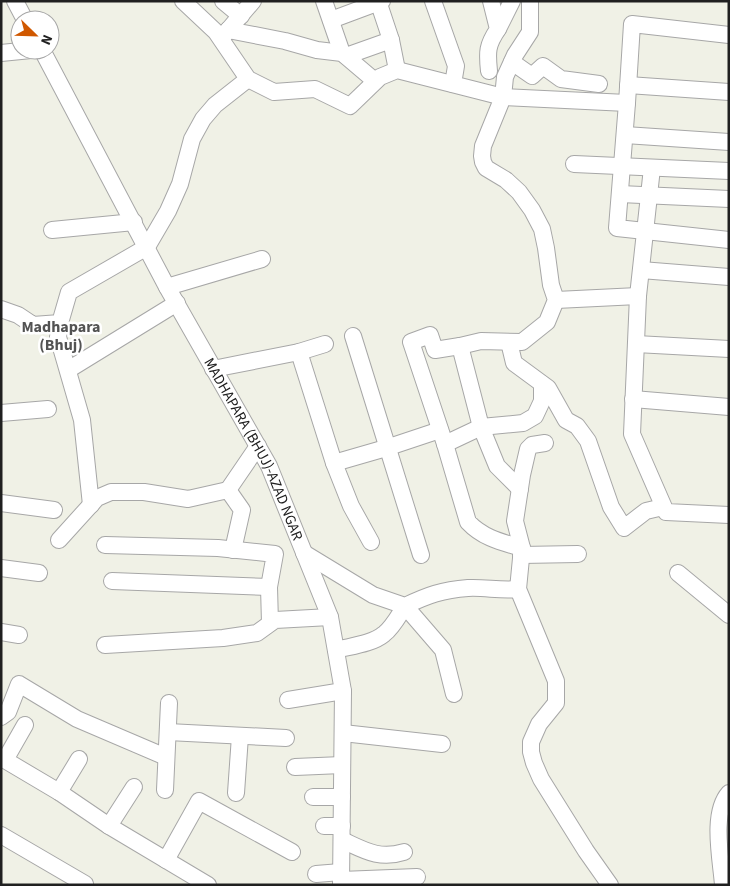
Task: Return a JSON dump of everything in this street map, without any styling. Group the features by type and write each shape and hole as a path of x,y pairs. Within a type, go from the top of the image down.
{"street":[{"path":"182,1 216,32 224,34 285,41 317,50 344,54 391,40"},
{"path":"222,1 241,16"},
{"path":"224,34 253,1"},
{"path":"324,1 344,54 375,81"},
{"path":"433,1 456,66 452,84"},
{"path":"490,1 498,29"},
{"path":"488,71 487,50 490,41 512,1"},
{"path":"530,1 530,32 505,77 503,96 483,146 483,162 486,168 506,180 519,192 532,210 542,229 551,284 556,300 547,322 527,340 522,342 481,341 435,350 430,335 411,342 468,522 486,536 521,551 578,554"},
{"path":"330,20 379,2 391,40 397,70"},
{"path":"729,35 632,24 628,103 617,228 729,240"},
{"path":"224,34 248,79 274,92 315,89 350,106 380,76 397,70 503,96 628,103"},
{"name":"MADHAPARA (BHUJ)-AZAD NGAR","path":"47,60 167,287 269,466 330,617 343,691 341,879"},
{"path":"512,62 532,76 543,66 561,79 598,84"},
{"path":"91,505 82,420 58,337 69,292 147,247 168,211 180,184 192,139 203,119 215,105 248,79"},
{"path":"628,85 729,92"},
{"path":"625,135 729,142"},
{"path":"574,164 729,171"},
{"path":"652,168 638,296 632,434 666,512 729,516"},
{"path":"620,194 729,199"},
{"path":"52,230 134,222"},
{"path":"167,287 262,259"},
{"path":"641,270 729,277"},
{"path":"556,300 638,296"},
{"path":"68,370 177,303"},
{"path":"1,309 18,315 33,325 60,323"},
{"path":"353,336 386,448 421,555"},
{"path":"509,342 514,363 552,394 566,420 577,426 588,441 611,507 624,528 646,511 663,507"},
{"path":"213,369 299,352 325,344"},
{"path":"636,344 729,349"},
{"path":"460,346 481,427 497,466 520,489"},
{"path":"299,352 334,463 351,506 371,542"},
{"path":"334,463 386,448 481,427 523,423 536,416 542,401 542,384"},
{"path":"633,399 729,407"},
{"path":"1,413 48,409"},
{"path":"545,443 532,445 528,449 515,521 521,551 518,589 556,682 556,702 539,724 532,742 534,763 541,779 586,851 610,885"},
{"path":"59,540 97,498 111,492 144,492 188,499 228,490 258,446"},
{"path":"228,490 242,510 233,550"},
{"path":"1,503 54,510"},
{"path":"105,545 233,550 274,554 269,587 270,623"},
{"path":"304,553 373,595 405,606 443,650 454,694"},
{"path":"1,568 39,573"},
{"path":"678,573 729,615"},
{"path":"112,581 269,587"},
{"path":"336,650 384,635 405,606 435,592 470,588 518,589"},
{"path":"105,645 248,635 257,633 270,623 284,619 330,617"},
{"path":"1,632 19,635"},
{"path":"1,717 8,712 7,697 19,684 77,719 166,757"},
{"path":"288,700 343,691"},
{"path":"165,790 169,703"},
{"path":"25,725 5,760 59,792 109,826 208,885"},
{"path":"168,732 286,738"},
{"path":"342,733 442,744"},
{"path":"236,793 240,736"},
{"path":"59,792 79,759"},
{"path":"295,767 342,765"},
{"path":"109,826 134,787"},
{"path":"723,885 718,821 722,804 729,793"},
{"path":"313,797 342,797"},
{"path":"166,860 199,801 292,852"},
{"path":"324,826 342,833 377,854 386,856 404,852"},
{"path":"1,835 85,884"},
{"path":"316,874 341,879 417,877"}],"district":[{"name":"Madhapara (Bhuj)","path":"61,336"}]}
